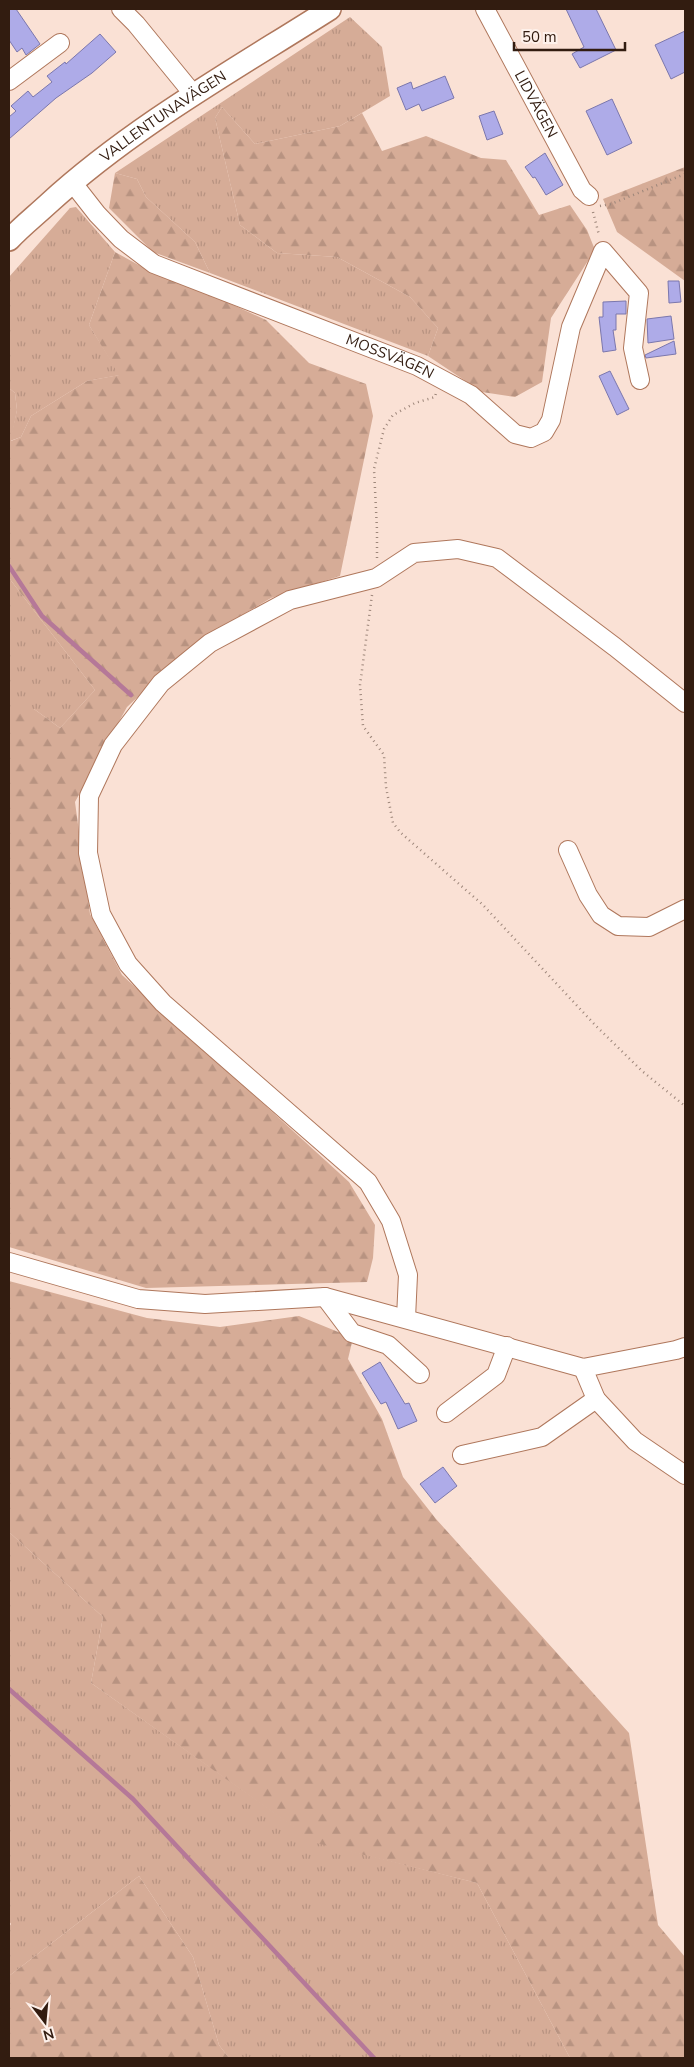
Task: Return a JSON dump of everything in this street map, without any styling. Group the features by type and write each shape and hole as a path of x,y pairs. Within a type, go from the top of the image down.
{"main road":[{"name":"VALLENTUNAVÄGEN","path":"9,240 72,182 124,143 194,95 330,9"}],"street":[{"path":"121,9 136,24 194,95"},
{"name":"LIDVÄGEN","path":"485,9 590,202"},
{"path":"9,81 60,43"},
{"name":"MOSSVÄGEN","path":"72,182 97,214 121,239 154,264 417,366 472,396 515,434 531,438 544,432 551,420 571,327 603,251"},
{"path":"603,251 639,293 633,348 640,380"},
{"path":"406,1318 408,1275 391,1221 368,1182 163,1003 128,964 101,914 88,853 88,796 113,745 161,683 210,643 290,600 376,578 414,553 458,549 497,558 615,647 685,703"},
{"path":"568,850 588,895 601,915 618,926 649,927 685,909"},
{"path":"9,1262 138,1299 205,1304 325,1297 583,1368 676,1350 685,1346"},
{"path":"325,1297 352,1333 388,1345 420,1374"},
{"path":"446,1413 496,1375 507,1346"},
{"path":"583,1368 596,1399 635,1441 685,1475"},
{"path":"462,1455 542,1437 596,1399"}],"path":[{"path":"603,251 590,202 611,204 685,174"},
{"path":"442,379 435,397 414,402 393,415 384,429 374,469 377,530 376,578 365,637 360,684 363,726 384,755 386,787 393,822 401,833 484,905 596,1026 636,1064 685,1106"}],"green space":[{"path":"350,17 382,47 390,96 340,126 255,144 222,107 215,118 240,225 277,253 337,257 410,297 438,328 428,356 210,273 195,242 146,197 137,179 115,173"},
{"path":"222,107 255,144 340,126 362,113 382,151 426,136 481,158 506,160 539,215 570,205 587,230 595,250 551,318 542,382 515,397 482,392 428,356 438,328 410,297 337,257 277,253 240,225 215,118"},
{"path":"685,167 685,281 617,232 603,199"},
{"path":"115,173 137,179 146,197 195,242 210,273 153,252 109,208"},
{"path":"76,207 115,252 89,325 120,375 87,381 31,416 21,437 10,441 17,410 15,393 9,388 9,277 70,208"},
{"path":"115,252 155,274 218,298 266,320 309,363 366,384 373,416 340,576 271,598 198,641 127,707 75,802 90,914 122,975 349,1182 375,1225 373,1258 367,1282 146,1288 9,1247 9,709 34,709 60,728 95,690 9,578 9,388 15,393 17,410 11,441 21,437 31,416 87,381 119,375 89,325"},
{"path":"9,578 95,690 60,728 34,709 9,709"},
{"path":"9,1281 147,1318 220,1327 299,1316 353,1338 348,1359 382,1419 403,1477 436,1519 629,1733 658,1925 685,1957 685,2058 570,2058 477,1883 316,1843 91,1683 103,1617 9,1532"},
{"path":"9,1532 103,1617 91,1683 316,1842 477,1883 570,2058 229,2058 219,2045 193,1957 139,1876 9,1976 9,1927 11,1924 9,1921"},
{"path":"139,1876 193,1957 219,2045 229,2058 9,2058 9,1976"}],"building":[{"path":"9,9 16,9 40,44 26,55 22,48 17,52 9,40"},
{"path":"566,9 596,9 616,50 580,68 572,54 584,47"},
{"path":"685,31 685,72 671,79 655,45"},
{"path":"100,34 116,52 92,73 56,98 9,139 9,117 16,111 11,106 28,91 33,97 52,82 47,76 65,62 66,64"},
{"path":"445,76 454,98 422,111 419,104 406,110 397,88 411,82 413,89"},
{"path":"612,99 632,143 607,155 586,111"},
{"path":"494,111 503,134 487,140 479,116"},
{"path":"545,153 563,185 546,195 535,177 533,178 525,167"},
{"path":"668,281 679,281 681,302 669,303"},
{"path":"626,301 626,314 616,314 616,330 613,330 616,350 603,352 599,317 603,317 603,302"},
{"path":"671,316 674,339 648,343 647,319"},
{"path":"674,341 676,354 646,358 645,355"},
{"path":"610,371 629,409 617,415 599,376"},
{"path":"380,1362 405,1404 409,1403 417,1421 398,1429 386,1402 381,1404 362,1373"},
{"path":"443,1467 457,1486 435,1503 420,1484"}],"waterway":[{"path":"9,566 42,616 131,695"},
{"path":"9,1689 133,1799 374,2058"}]}
